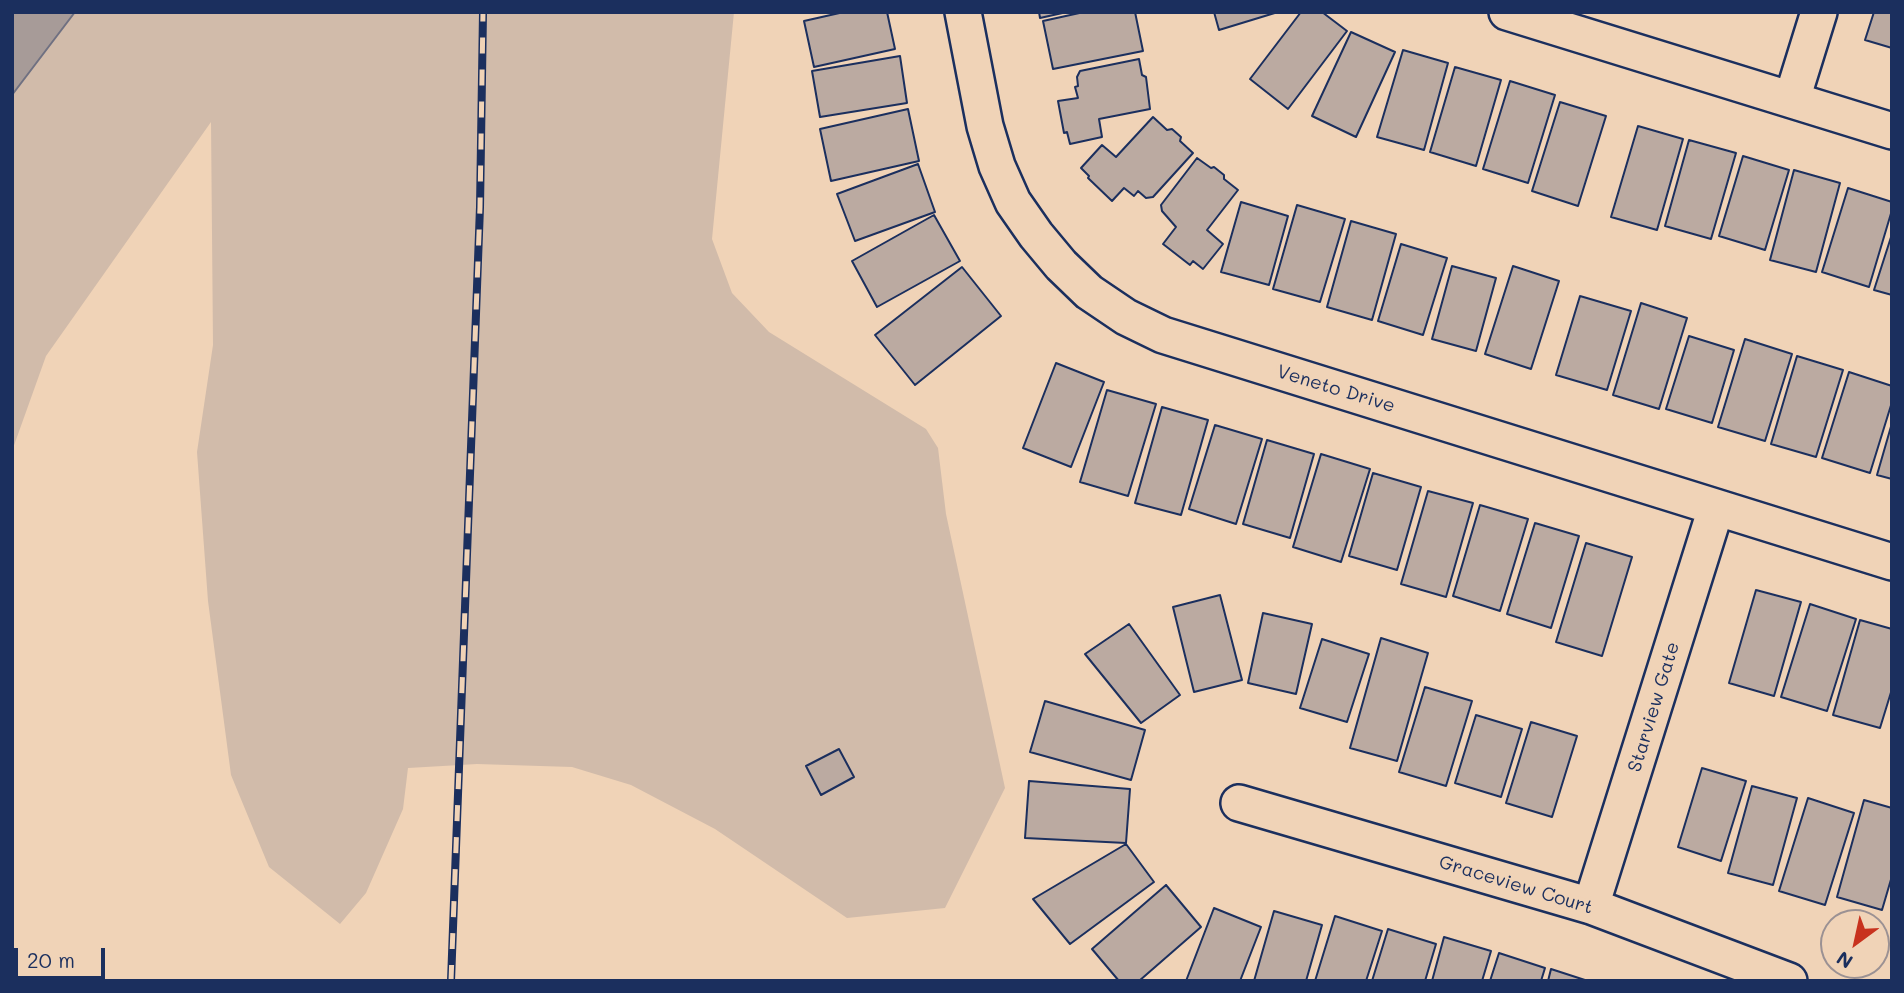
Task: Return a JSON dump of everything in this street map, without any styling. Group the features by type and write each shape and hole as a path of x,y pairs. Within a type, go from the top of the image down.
{"street":[{"name":"Veneto Drive","path":"963,12 985,127 997,166 1013,202 1036,236 1061,265 1089,292 1126,317 1163,335 1892,562"},
{"path":"1507,12 1892,131"},
{"path":"1792,99 1819,12"},
{"name":"Starview Gate","path":"1591,906 1716,508"},
{"name":"Graceview Court","path":"1239,803 1591,906 1789,981"}],"shaded area":[{"path":"12,12 75,12 12,95"},
{"path":"75,12 734,12 712,239 732,293 769,332 926,429 938,448 946,514 1005,788 945,908 847,918 715,829 631,785 572,767 477,764 408,768 403,809 366,893 340,924 269,867 231,775 208,601 197,452 213,345 211,122 46,356 12,451 12,95"}],"building":[{"path":"844,12 887,12 895,49 814,67 804,21"},
{"path":"1039,12 1067,12 1040,18"},
{"path":"1084,12 1135,12 1143,51 1053,69 1043,21"},
{"path":"1214,12 1278,12 1219,30"},
{"path":"1301,12 1322,12 1347,31 1288,109 1250,79"},
{"path":"1874,12 1892,12 1892,48 1865,40"},
{"path":"1351,32 1395,52 1356,137 1312,116"},
{"path":"1403,50 1448,63 1424,150 1377,137"},
{"path":"900,56 907,103 820,117 812,71"},
{"path":"1139,59 1142,75 1146,77 1150,109 1099,119 1102,137 1070,144 1067,132 1064,133 1058,101 1078,98 1075,87 1078,86 1077,77 1080,71"},
{"path":"1455,67 1501,80 1476,166 1430,152"},
{"path":"1510,81 1555,95 1528,183 1483,169"},
{"path":"1560,102 1606,116 1578,206 1532,191"},
{"path":"908,109 919,161 831,181 820,129"},
{"path":"1153,117 1167,130 1172,129 1181,137 1180,141 1193,153 1153,197 1146,198 1138,191 1134,196 1124,188 1112,201 1081,168 1102,145 1116,157"},
{"path":"1638,126 1683,139 1657,230 1611,217"},
{"path":"1689,140 1736,153 1711,239 1665,226"},
{"path":"1743,156 1789,170 1765,250 1719,236"},
{"path":"1197,158 1211,168 1214,167 1238,190 1207,230 1223,244 1203,269 1193,261 1190,265 1163,244 1176,227 1162,211 1161,205"},
{"path":"918,164 935,212 855,241 837,194"},
{"path":"1794,170 1840,183 1816,272 1770,260"},
{"path":"1848,188 1892,202 1869,287 1822,272"},
{"path":"1241,202 1288,216 1269,285 1221,272"},
{"path":"1297,205 1345,219 1320,302 1273,289"},
{"path":"934,215 960,261 877,307 852,261"},
{"path":"1351,221 1396,234 1372,320 1327,307"},
{"path":"1892,234 1892,295 1874,290"},
{"path":"1401,244 1447,258 1423,335 1378,321"},
{"path":"1452,266 1496,278 1476,351 1432,339"},
{"path":"1513,266 1559,281 1531,369 1485,354"},
{"path":"962,267 1001,316 915,385 875,335"},
{"path":"1580,296 1631,311 1607,390 1556,375"},
{"path":"1641,303 1687,318 1659,409 1613,395"},
{"path":"1689,336 1734,350 1712,423 1666,409"},
{"path":"1745,339 1792,354 1765,441 1718,427"},
{"path":"1797,356 1843,370 1816,457 1771,444"},
{"path":"1056,363 1104,382 1071,467 1023,448"},
{"path":"1849,372 1892,386 1892,402 1870,473 1822,458"},
{"path":"1107,390 1156,404 1128,496 1080,482"},
{"path":"1162,407 1208,420 1181,515 1135,503"},
{"path":"1892,423 1892,479 1877,475"},
{"path":"1215,425 1262,439 1236,524 1189,509"},
{"path":"1267,440 1314,454 1290,538 1243,524"},
{"path":"1321,454 1370,469 1341,562 1293,547"},
{"path":"1373,473 1421,487 1397,570 1349,556"},
{"path":"1428,491 1473,503 1446,597 1401,584"},
{"path":"1480,505 1528,519 1500,611 1453,596"},
{"path":"1535,523 1579,536 1551,628 1507,614"},
{"path":"1586,543 1632,557 1602,656 1556,642"},
{"path":"1756,590 1801,602 1774,696 1729,683"},
{"path":"1220,595 1242,680 1194,692 1173,607"},
{"path":"1810,604 1856,619 1827,711 1781,697"},
{"path":"1263,613 1312,624 1296,694 1248,683"},
{"path":"1860,620 1892,629 1892,689 1880,728 1833,715"},
{"path":"1129,624 1180,695 1141,723 1085,654"},
{"path":"1381,638 1428,653 1397,761 1350,748"},
{"path":"1322,639 1369,654 1347,722 1300,708"},
{"path":"1425,687 1472,701 1446,786 1399,772"},
{"path":"1045,701 1145,730 1131,780 1030,752"},
{"path":"1476,715 1522,729 1501,797 1455,783"},
{"path":"1531,722 1577,736 1552,817 1506,803"},
{"path":"839,749 854,777 821,795 806,766"},
{"path":"1702,768 1746,781 1721,861 1678,847"},
{"path":"1029,781 1130,789 1126,843 1025,838"},
{"path":"1752,786 1797,798 1773,885 1728,873"},
{"path":"1808,798 1854,813 1825,905 1779,891"},
{"path":"1864,800 1892,808 1892,876 1882,909 1837,897"},
{"path":"1126,844 1154,882 1070,944 1033,899"},
{"path":"1166,885 1201,927 1139,981 1119,981 1092,949"},
{"path":"1214,908 1261,927 1240,981 1186,981"},
{"path":"1274,911 1322,925 1306,981 1254,981"},
{"path":"1335,916 1382,931 1366,981 1315,981"},
{"path":"1388,929 1436,944 1425,981 1372,981"},
{"path":"1444,937 1491,951 1482,981 1432,981"},
{"path":"1499,953 1545,968 1541,981 1490,981"},
{"path":"1551,969 1588,981 1548,981"}],"railway":[{"path":"451,981 480,207 483,12"}]}
